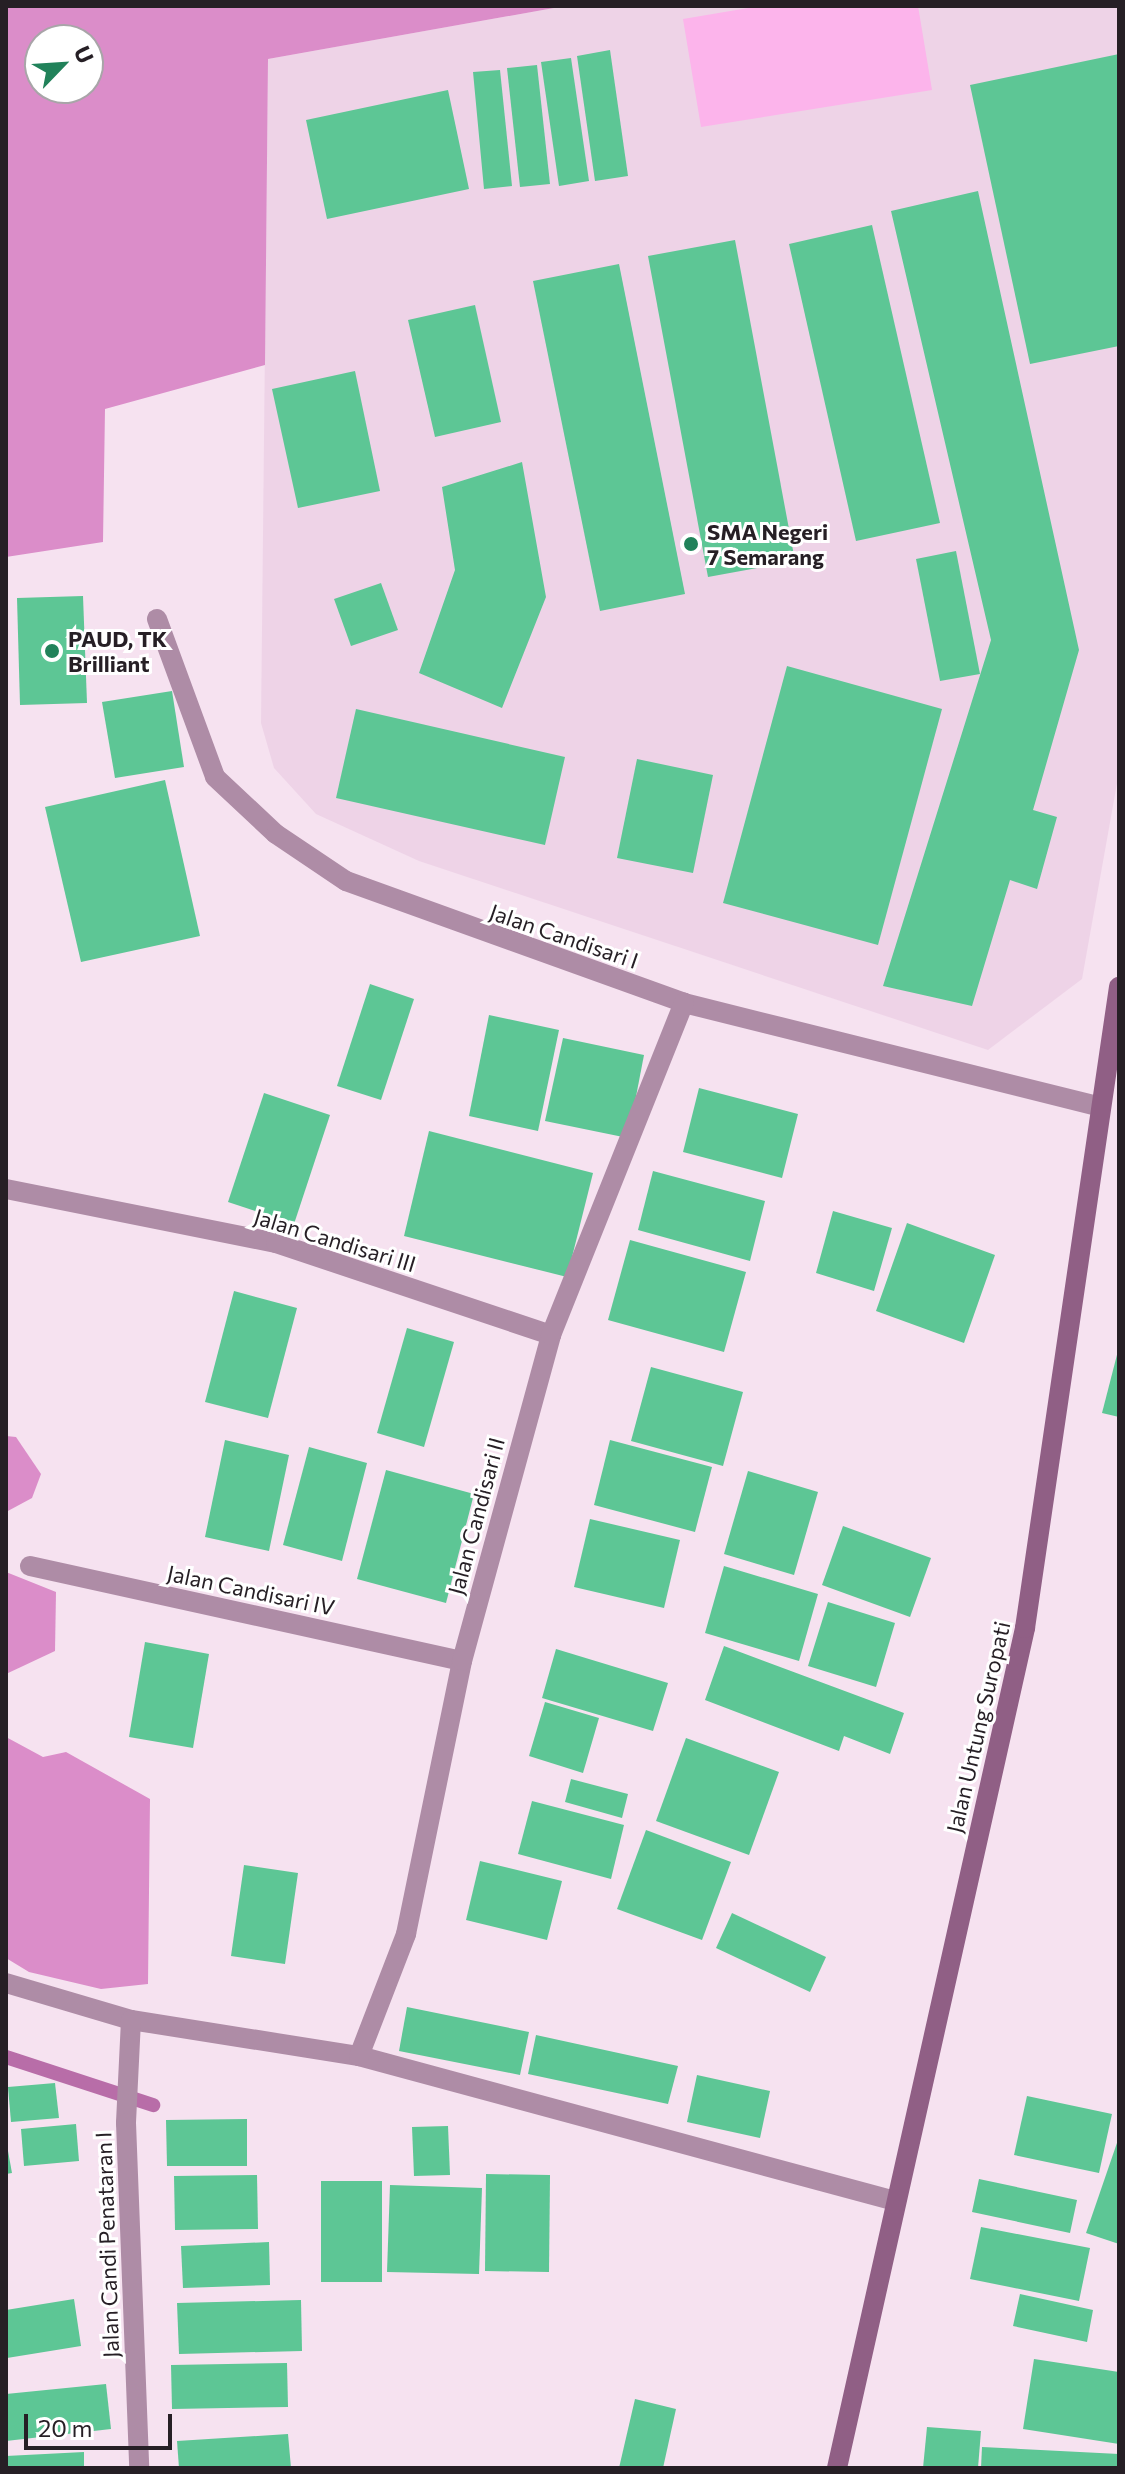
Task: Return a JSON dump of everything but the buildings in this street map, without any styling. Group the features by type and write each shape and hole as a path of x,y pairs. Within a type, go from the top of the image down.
{"main road":[{"name":"Jalan Untung Suropati","path":"837,2468 1025,1628 1098,1106 1115,1034 1119,987"}],"street":[{"name":"Jalan Candisari I","path":"157,619 215,777 276,834 346,881 684,1003 1098,1106"},
{"name":"Jalan Candisari II","path":"359,2056 406,1934 462,1661 551,1335 684,1003"},
{"name":"Jalan Candisari III","path":"6,1189 276,1243 551,1335"},
{"name":"Jalan Candisari IV","path":"30,1566 462,1661"},
{"path":"6,1983 131,2020 359,2056 895,2201"},
{"name":"Jalan Candi Penataran I","path":"131,2020 126,2123 139,2468"}],"shaded area":[{"path":"6,6 565,6 268,59 265,365 105,409 103,542 6,557"},
{"name":"SMA Negeri 7 Semarang","path":"565,6 1119,6 1119,772 1082,979 988,1050 419,861 316,814 274,768 261,723 268,59"},
{"path":"760,6 918,6 932,90 701,127 683,19"},
{"path":"6,1436 16,1437 41,1474 32,1498 6,1512"},
{"path":"6,1572 56,1592 55,1651 6,1674"},
{"path":"6,1737 43,1757 66,1752 150,1799 148,1984 101,1989 29,1972 6,1958"}],"waterway":[{"path":"6,2057 153,2105"}],"place":[{"name":"SMA Negeri 7 Semarang","path":"691,544"},
{"name":"PAUD, TK Brilliant","path":"52,651"}]}
